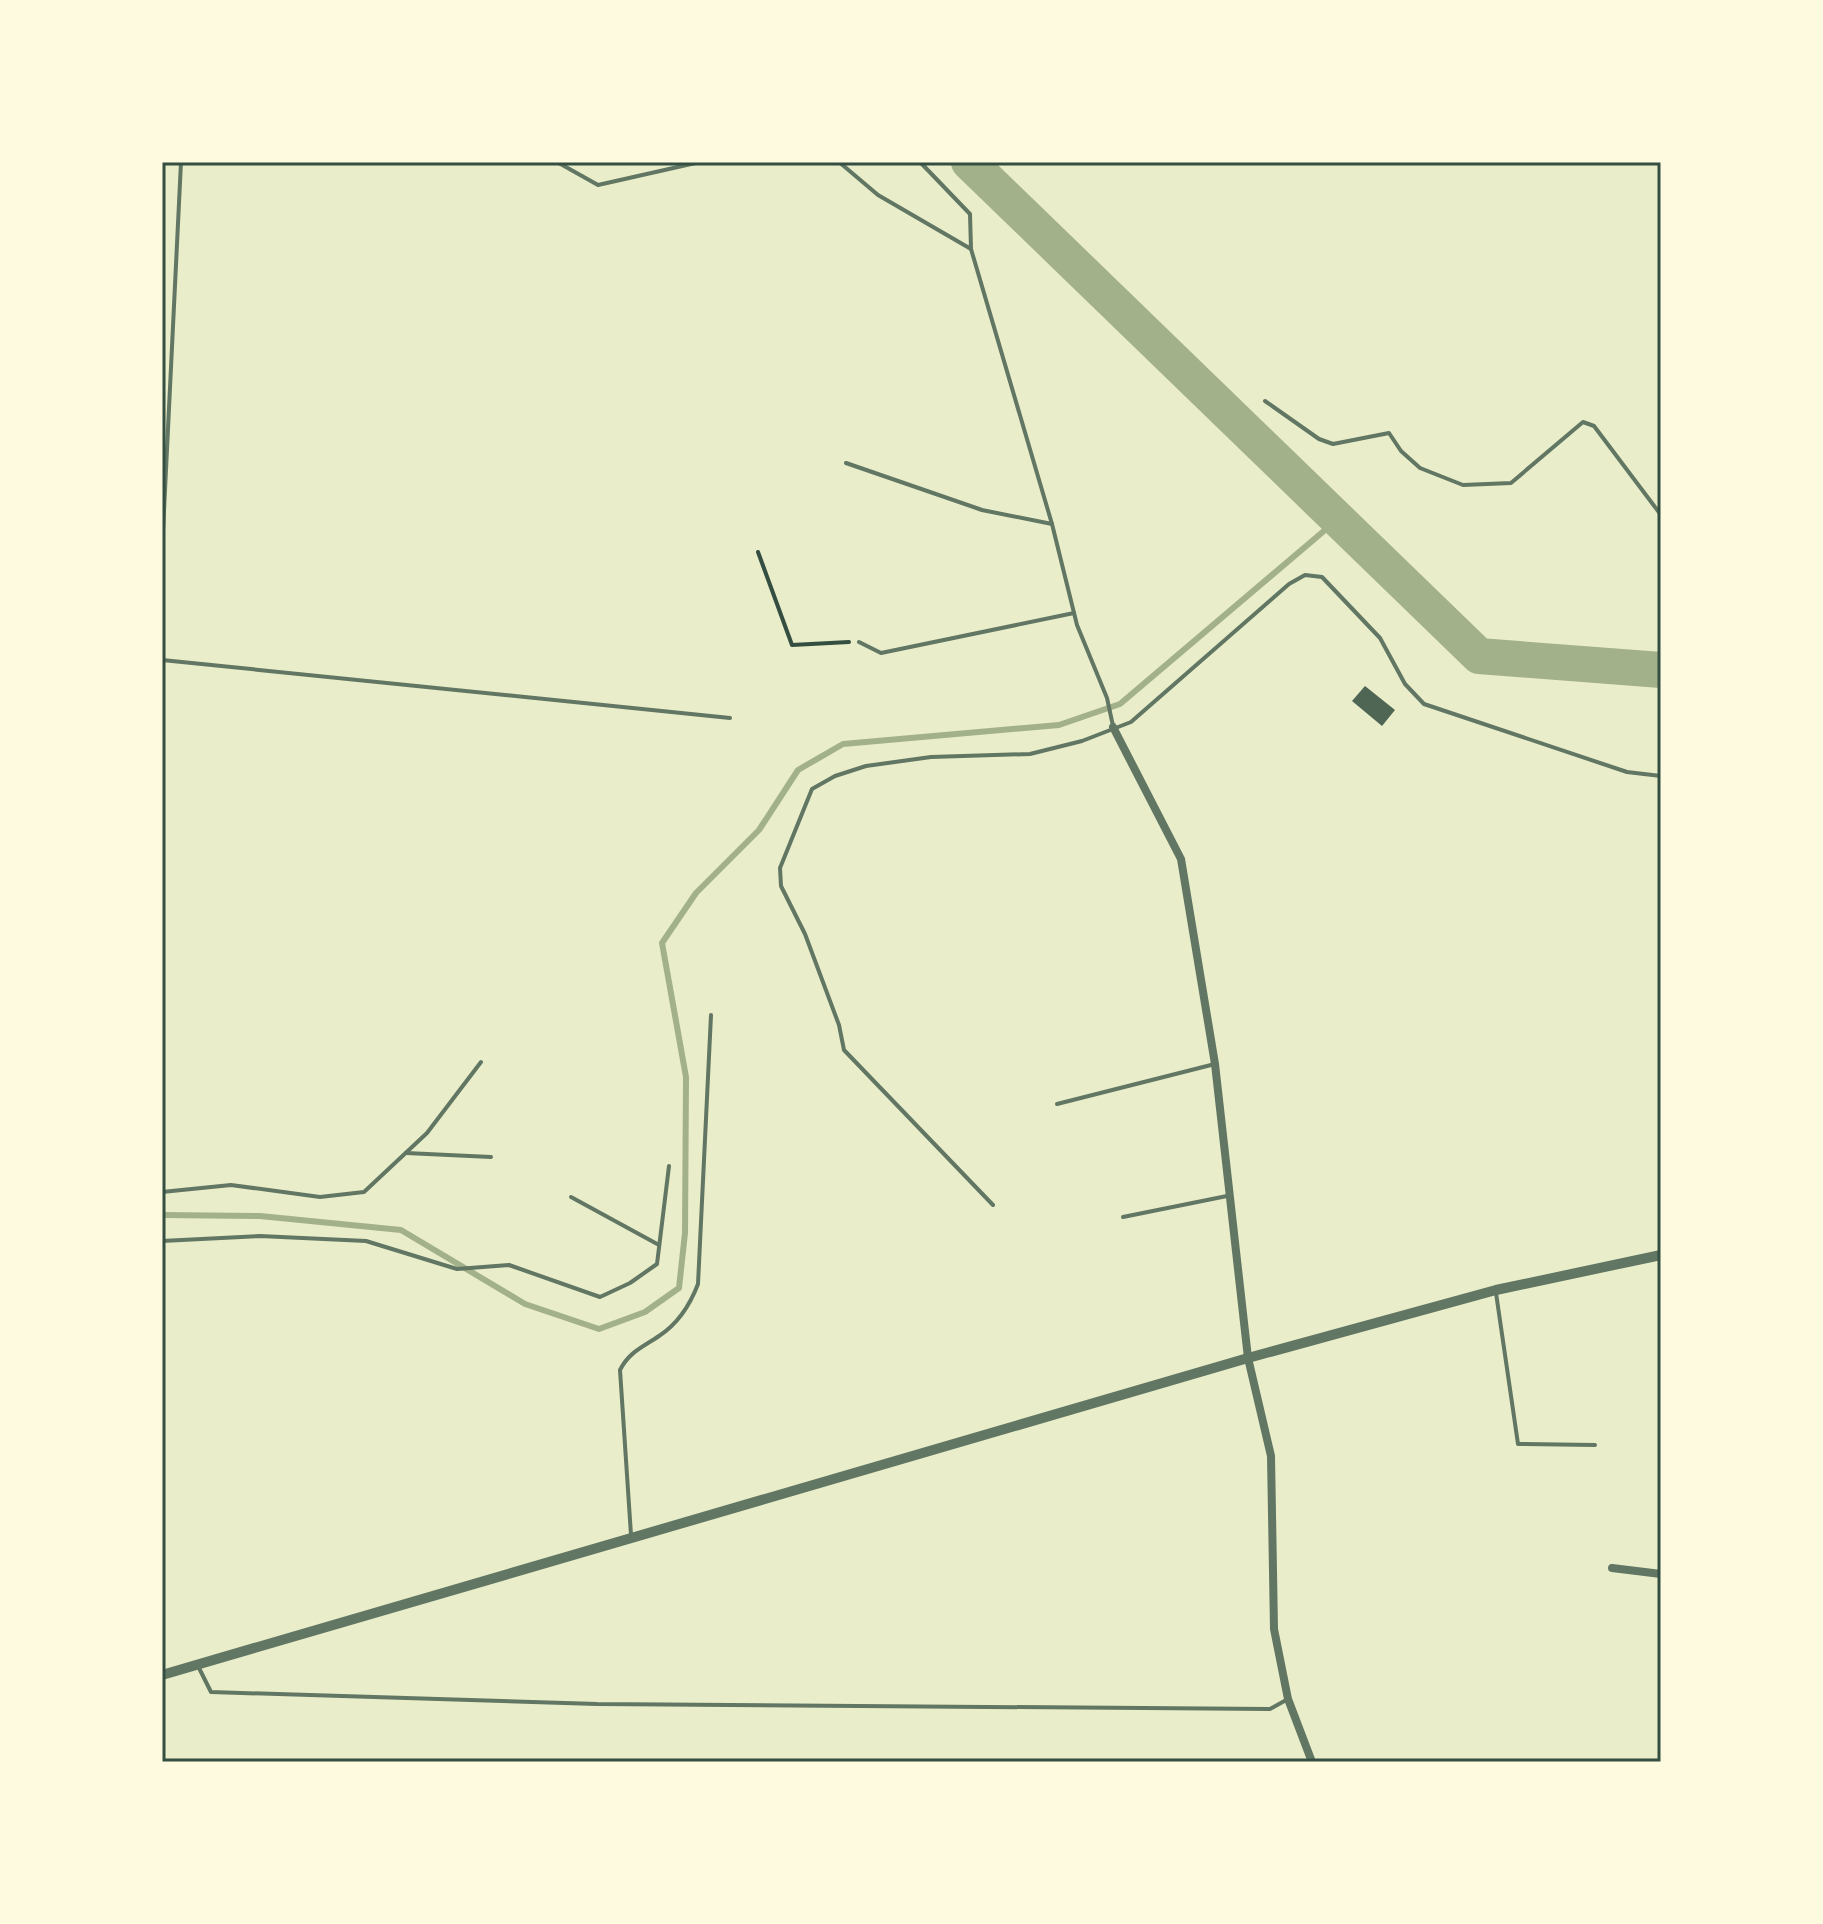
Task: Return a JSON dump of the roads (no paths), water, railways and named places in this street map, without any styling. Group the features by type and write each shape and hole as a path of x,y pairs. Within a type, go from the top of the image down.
{"street":[{"path":"1113,727 1181,859 1215,1064 1248,1358 1271,1456 1274,1629 1288,1699 1312,1762"},
{"path":"162,1675 631,1541 1248,1358 1496,1290 1661,1255"},
{"path":"1612,1568 1661,1574"}],"lane":[{"path":"162,552 181,162"},
{"path":"557,162 598,185 700,162"},
{"path":"839,162 878,195 971,249"},
{"path":"920,162 970,214 971,249 1052,524 1074,613 1107,698 1113,727"},
{"path":"1265,401 1319,439 1333,444 1389,433 1401,451 1420,468 1463,485 1511,483 1583,422 1594,426 1661,515"},
{"path":"846,463 982,510 1052,524"},
{"path":"993,1205 844,1050 839,1025 805,934 781,886 780,868 812,789 835,776 866,766 931,757 1030,754 1082,741 1131,722 1289,584 1305,575 1322,577 1380,638 1405,684 1424,704 1627,772 1661,776"},
{"path":"859,642 881,653 1074,613"},
{"path":"162,660 730,718"},
{"path":"631,1541 620,1370 626,1359 676,1323 689,1305 698,1284 711,1015"},
{"path":"162,1192 231,1185 320,1197 364,1192 427,1133 481,1062"},
{"path":"1057,1104 1215,1064"},
{"path":"406,1153 491,1157"},
{"path":"162,1241 260,1236 366,1241 457,1269 509,1265 600,1297 630,1283 657,1264 669,1166"},
{"path":"1123,1217 1230,1195"},
{"path":"571,1197 659,1245"},
{"path":"1496,1290 1518,1444 1595,1445"},
{"path":"198,1666 211,1692 371,1699 1270,1709 1288,1699"}],"waterway":[{"path":"969,162 1479,656 1661,670"},
{"path":"162,1215 260,1216 401,1230 525,1304 599,1329 645,1312 679,1288 685,1233 686,1077 662,943 696,893 759,830 798,770 843,744 1059,725 1120,704 1338,519"}]}
